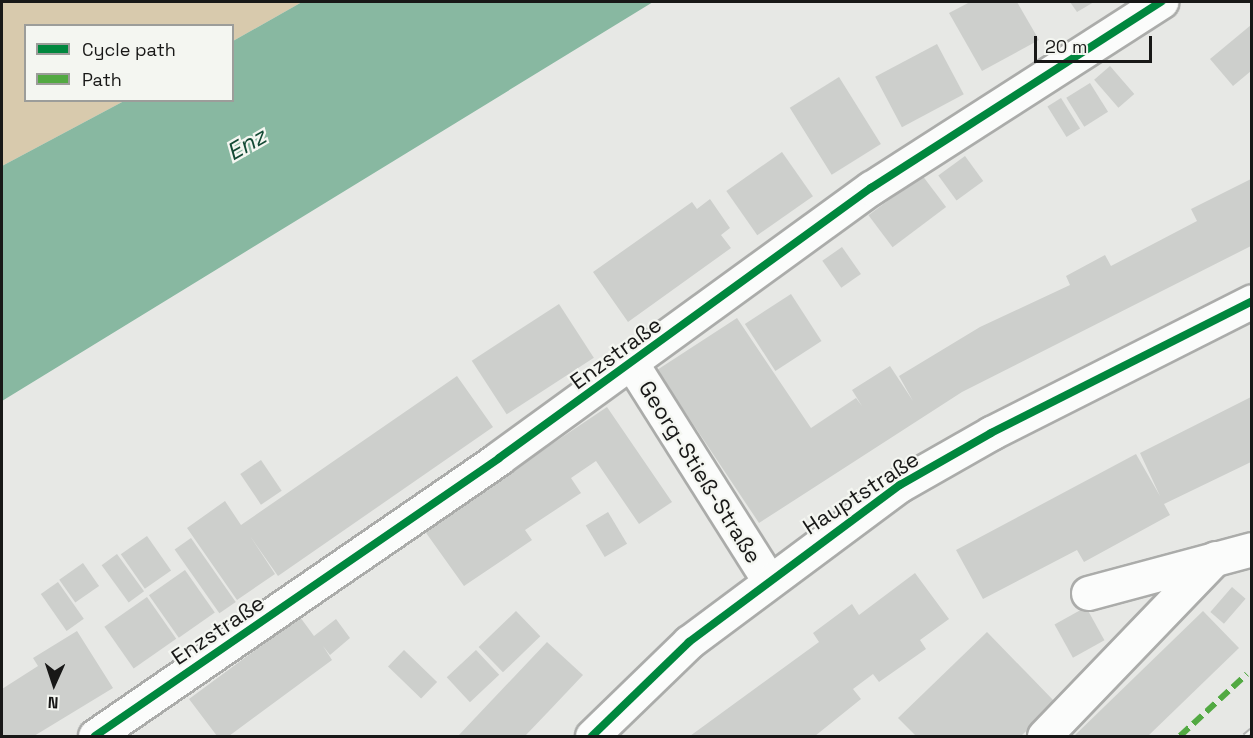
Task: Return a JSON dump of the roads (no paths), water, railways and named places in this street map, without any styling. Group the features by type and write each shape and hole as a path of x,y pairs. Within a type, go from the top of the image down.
{"street":[{"name":"Enzstraße","path":"95,736 632,364 871,188 1161,2"},
{"name":"Hauptstraße","path":"592,736 688,642 768,579 900,485 981,439 1251,301"},
{"name":"Georg-Stieß-Straße","path":"632,364 768,579"},
{"path":"1088,593 1251,549"},
{"path":"1044,736 1215,558"}],"water":[{"name":"Enz","path":"302,2 653,2 2,401 2,166 122,102 234,102 234,40"}],"railway":[{"path":"1245,736 1252,730"}]}
